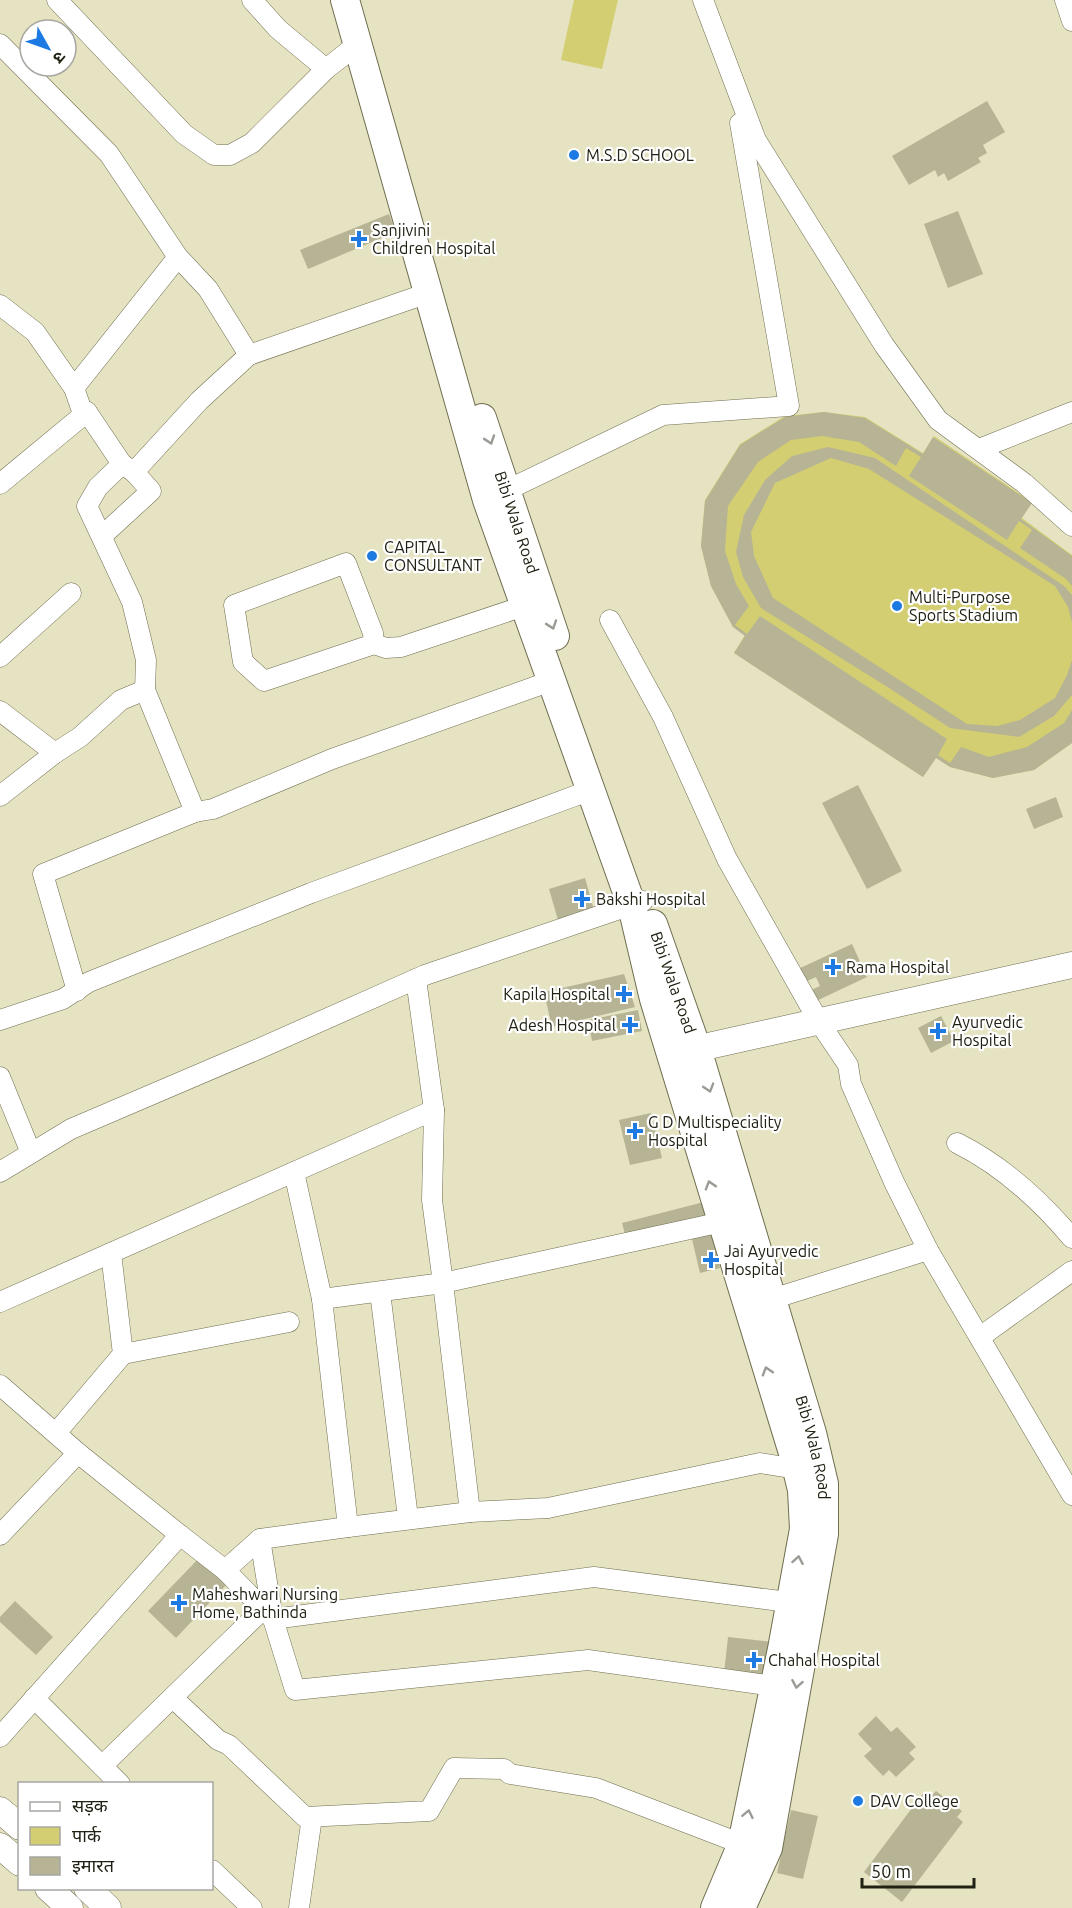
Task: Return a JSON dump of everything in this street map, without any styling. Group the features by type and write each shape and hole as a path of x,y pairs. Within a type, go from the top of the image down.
{"highway":[{"path":"345,0 428,293 497,495 524,606 591,790 638,903"},
{"name":"Bibi Wala Road","path":"365,0 497,495 638,903 684,1052 772,1299 812,1433 824,1484 824,1534 801,1603 768,1848 741,1908"},
{"path":"684,1052 722,1222 797,1469 802,1490 804,1528 801,1603 774,1686 742,1844 715,1908"}],"main road":[{"path":"684,1052 1070,970"},
{"path":"0,1810 18,1825"},
{"path":"0,1846 18,1861"},
{"path":"50,1890 70,1908"},
{"path":"89,1890 108,1908"}],"street":[{"path":"252,0 278,29 326,69"},
{"path":"703,0 756,140 884,345 938,420 1024,483 1072,526"},
{"path":"1065,0 1072,21"},
{"path":"69,3 184,134 213,155 230,155 252,143 326,69 358,44"},
{"path":"0,44 109,154 178,257 208,289 249,356"},
{"path":"497,495 663,416 789,406 732,77"},
{"path":"74,388 178,257"},
{"path":"195,812 145,690 146,660 132,602 87,506 98,487 128,468 249,356 428,293"},
{"path":"0,305 34,332 74,388 81,408 87,412 128,468 151,491 102,536"},
{"path":"0,484 87,412"},
{"path":"979,449 1072,412"},
{"path":"374,644 373,633 346,563 234,605 243,662 264,681 374,644 386,648 400,647 524,606"},
{"path":"0,657 72,593"},
{"path":"610,620 663,717 728,858 819,1022 848,1065 851,1084 894,1182 928,1250 1072,1495"},
{"path":"77,991 43,874 195,812 213,809 332,759 552,681"},
{"path":"0,796 80,737 121,700 145,690"},
{"path":"0,711 56,753"},
{"path":"0,1020 63,999 89,982 311,893 591,790"},
{"path":"0,1172 71,1129 416,979 638,903"},
{"path":"416,979 434,1110 432,1200 470,1512"},
{"path":"0,1077 31,1153"},
{"path":"0,1302 434,1110"},
{"path":"957,1143 975,1152 1026,1190 1070,1232"},
{"path":"294,1172 322,1299 348,1527"},
{"path":"322,1299 442,1283 722,1222"},
{"path":"772,1299 928,1250"},
{"path":"111,1253 123,1354"},
{"path":"980,1337 1072,1271"},
{"path":"380,1292 408,1518"},
{"path":"56,1433 123,1354 289,1322"},
{"path":"0,1384 78,1453 225,1570 267,1615"},
{"path":"0,1535 78,1453"},
{"path":"225,1570 260,1539 408,1518 548,1508 760,1463 797,1469"},
{"path":"0,1737 180,1535"},
{"path":"260,1539 267,1615 295,1690 588,1660 774,1686"},
{"path":"102,1766 172,1698 267,1615 594,1577 801,1603"},
{"path":"34,1698 118,1782"},
{"path":"172,1698 218,1740 229,1745 305,1817 429,1811 454,1768 504,1769 510,1774 596,1788 742,1844"},
{"path":"299,1908 312,1817"},
{"path":"213,1871 252,1908"}],"green space":[{"path":"574,0 618,0 602,69 561,60"},
{"name":"Multi-Purpose Sports Stadium","path":"824,412 865,417 923,453 934,436 1032,502 1022,518 1072,555 1072,743 1034,770 993,778 950,767 936,758 923,777 734,653 745,635 733,627 711,586 701,546 705,500 740,444 785,416"}],"building":[{"path":"987,101 1005,132 983,145 987,153 978,158 981,162 948,181 944,173 938,177 935,170 909,185 892,156"},
{"path":"958,211 983,274 948,288 924,224"},
{"path":"389,214 396,232 308,269 300,250"},
{"path":"824,412 865,418 923,454 933,437 1032,503 1021,519 1072,556 1072,586 1066,579 1020,548 1032,530 1019,521 1007,540 909,476 921,457 906,448 896,466 859,442 822,436 791,440 758,462 728,506 725,551 736,584 749,606 735,625 747,634 760,616 947,739 938,755 950,763 961,747 989,757 1027,747 1064,723 1072,710 1072,743 1034,770 993,778 950,767 936,758 923,777 734,653 745,636 733,627 711,586 701,546 705,501 740,445 785,417"},
{"path":"828,447 875,458 1064,586 1072,595 1072,622 1068,607 1055,586 869,469 831,458 775,483 751,532 754,556 773,598 967,724 997,726 1020,720 1055,698 1072,660 1072,695 1054,716 1019,737 950,728 761,608 743,577 736,552 744,515 765,480 792,456"},
{"path":"858,785 902,871 867,889 822,803"},
{"path":"1056,797 1063,817 1034,829 1026,809"},
{"path":"585,878 594,910 558,920 549,889"},
{"path":"852,944 867,977 812,1003 807,992 820,986 816,977 803,983 796,970"},
{"path":"624,974 635,1007 552,1027 544,992"},
{"path":"638,1010 642,1031 592,1041 588,1020"},
{"path":"941,1016 954,1041 931,1053 918,1028"},
{"path":"651,1113 662,1158 630,1165 619,1120"},
{"path":"704,1202 708,1217 626,1238 622,1223"},
{"path":"712,1234 720,1268 700,1273 692,1239"},
{"path":"202,1555 229,1582 176,1638 148,1611"},
{"path":"15,1601 53,1637 36,1655 0,1622 0,1617"},
{"path":"728,1637 772,1642 768,1678 724,1674"},
{"path":"876,1716 891,1732 897,1727 916,1747 909,1753 915,1759 896,1777 889,1770 883,1776 864,1756 872,1749 858,1734"},
{"path":"936,1791 962,1811 957,1817 963,1822 902,1902 864,1872 924,1792 930,1797"},
{"path":"791,1810 818,1816 803,1879 777,1873"}],"place":[{"name":"M.S.D SCHOOL","path":"574,155"},
{"name":"Sanjivini Children Hospital","path":"359,239"},
{"name":"CAPITAL CONSULTANT","path":"372,556"},
{"name":"Multi-Purpose Sports Stadium","path":"897,606"},
{"name":"Bakshi Hospital","path":"582,899"},
{"name":"Rama Hospital","path":"833,967"},
{"name":"Kapila Hospital","path":"624,994"},
{"name":"Adesh Hospital","path":"630,1025"},
{"name":"Ayurvedic Hospital","path":"938,1031"},
{"name":"G D Multispeciality Hospital","path":"635,1131"},
{"name":"Jai Ayurvedic Hospital","path":"711,1260"},
{"name":"Maheshwari Nursing Home, Bathinda","path":"179,1603"},
{"name":"Chahal Hospital","path":"754,1660"},
{"name":"DAV College","path":"858,1801"}]}
